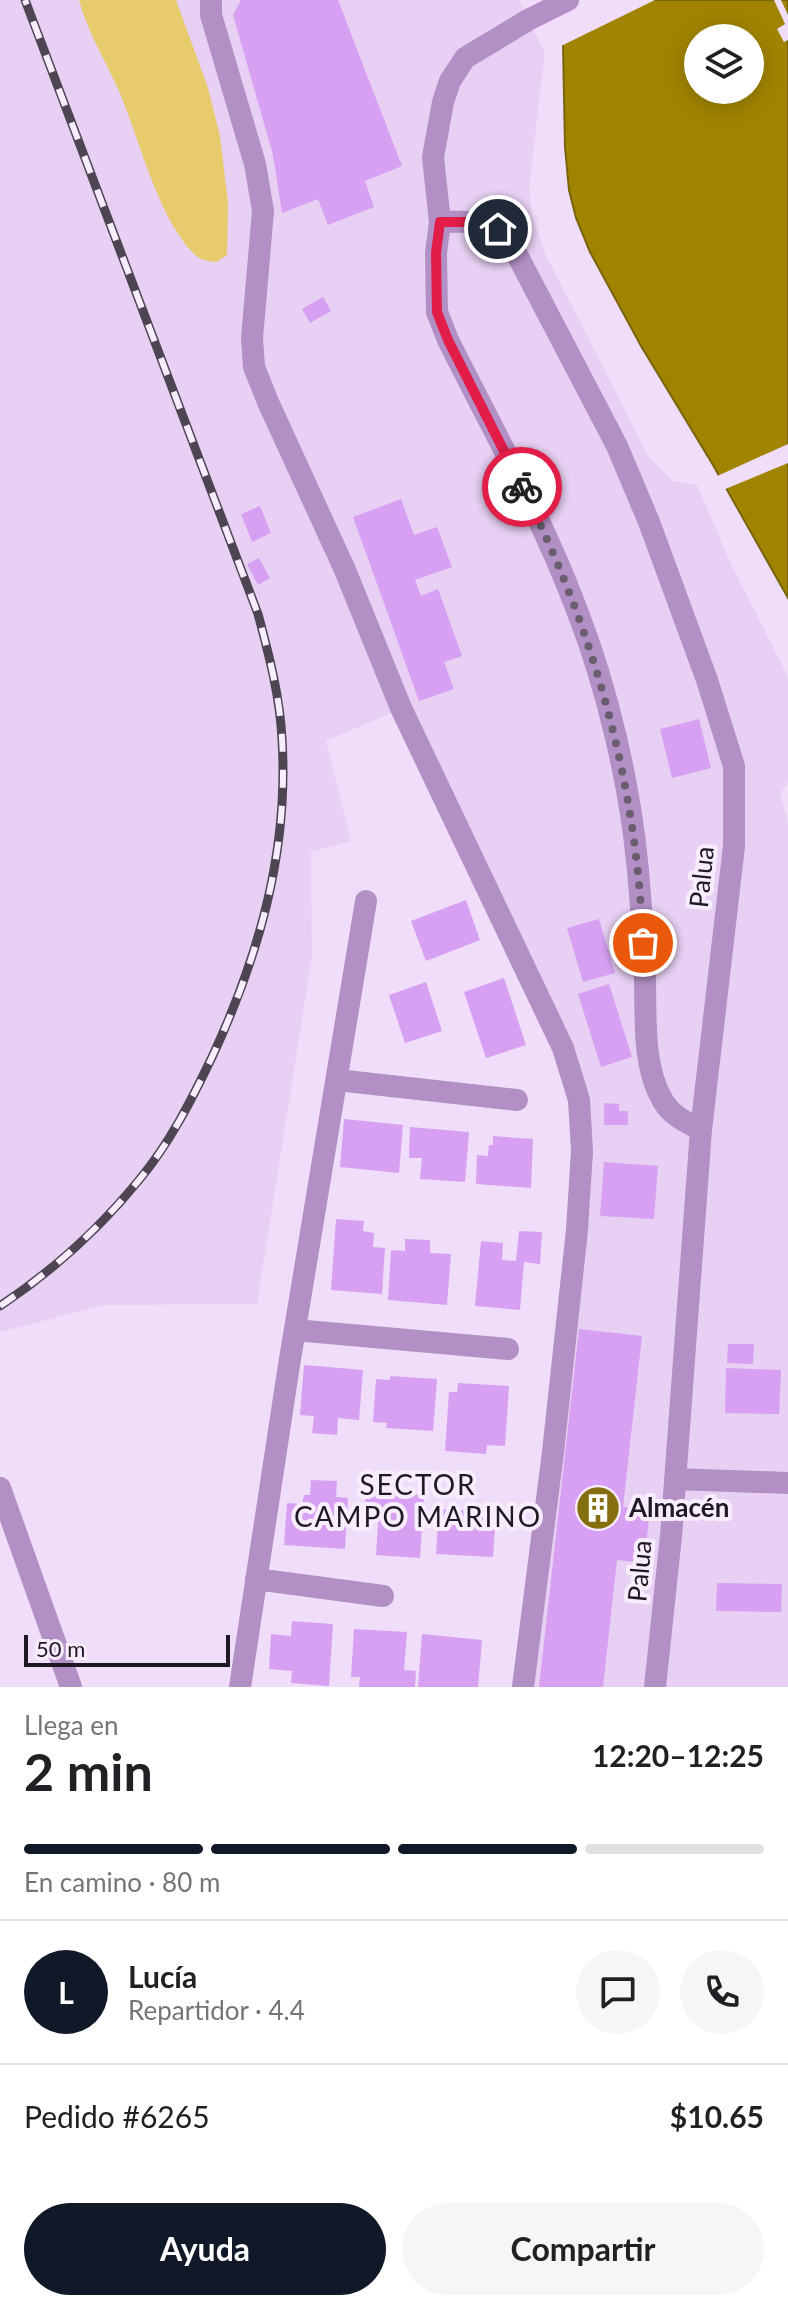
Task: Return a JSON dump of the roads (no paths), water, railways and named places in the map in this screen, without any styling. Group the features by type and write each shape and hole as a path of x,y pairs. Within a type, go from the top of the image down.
{"street":[{"path":"211,0 211,15 255,164 263,211 253,357 268,402 345,570 401,708 563,1048 579,1100 582,1151 577,1230 523,1687"},
{"path":"568,0 465,58 450,81 433,157 440,222 436,253 437,312 448,340 538,518 578,613 606,699 637,857 647,1047 654,1080 672,1114 701,1130"},
{"name":"Palua","path":"440,222 480,222 498,229 513,247 617,446 655,536 734,766 734,846 701,1130 675,1479 655,1687"},
{"path":"240,1687 366,901"},
{"path":"337,1080 517,1100"},
{"path":"295,1330 508,1349"},
{"path":"675,1479 788,1483"},
{"path":"0,1488 71,1687"},
{"path":"256,1579 383,1596"}],"railway":[{"path":"0,1306 56,1264 124,1198 150,1166 189,1104 229,1017 257,941 275,862 283,781 279,708 258,614 25,0"}],"place":[{"name":"Almacén","path":"598,1508"}],"district":[{"name":"SECTOR CAMPO MARINO","path":"418,1501"}]}
